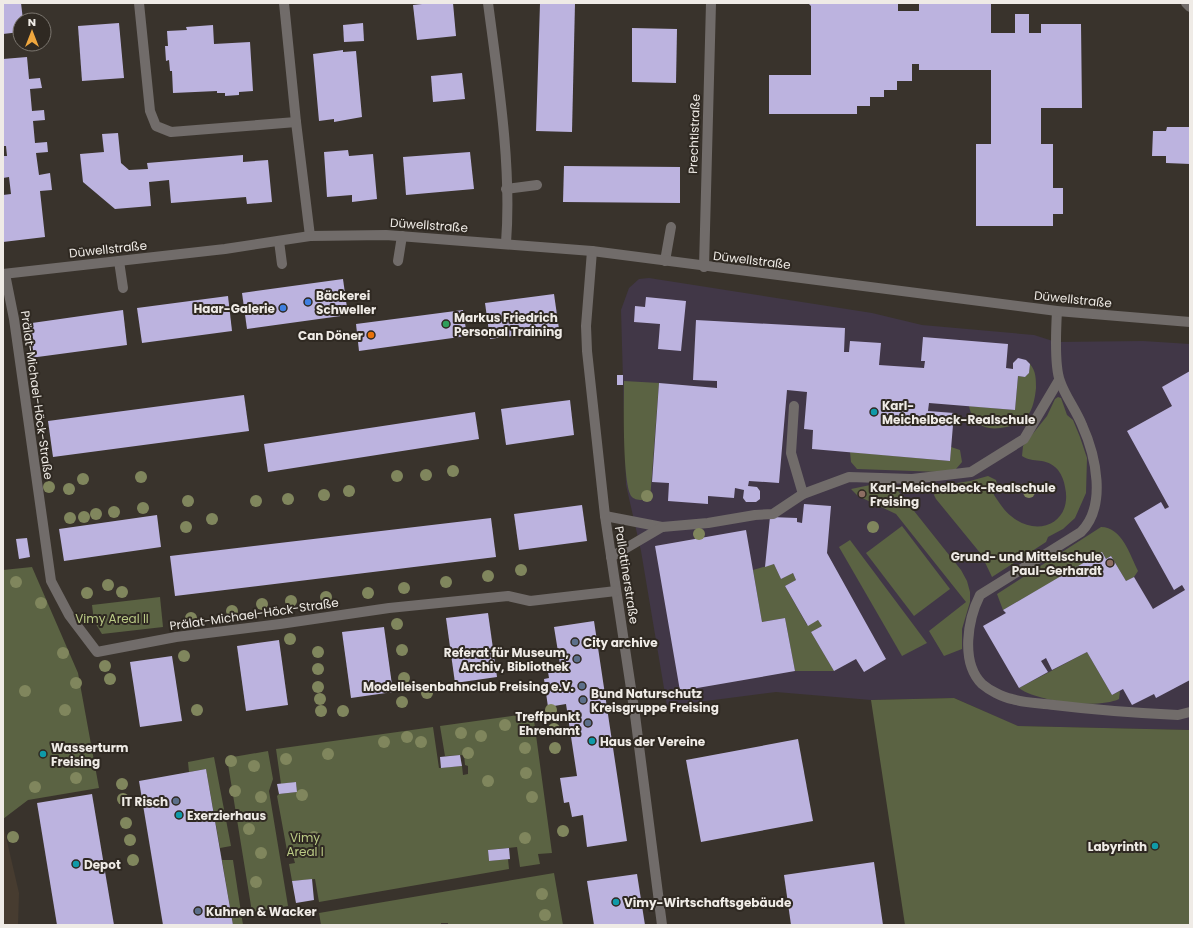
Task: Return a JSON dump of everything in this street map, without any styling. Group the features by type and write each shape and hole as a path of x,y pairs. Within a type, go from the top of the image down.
{"street":[{"path":"138,3 150,111 156,126 171,132 296,122"},
{"path":"284,3 296,122 310,236"},
{"path":"488,3 499,83 506,189 506,243"},
{"name":"Prechtlstraße","path":"704,266 711,3"},
{"path":"1186,3 1190,7"},
{"path":"506,189 537,185"},
{"path":"665,261 670,227"},
{"name":"Düwellstraße","path":"4,274 225,249 310,236 402,236 506,243 592,251 1057,311 1190,322"},
{"path":"398,261 402,236"},
{"path":"279,240 282,264"},
{"name":"Pallottinerstraße","path":"592,251 586,326 587,351 610,557 662,925"},
{"path":"119,261 123,288"},
{"name":"Prälat-Michael-Höck-Straße","path":"4,274 14,319 51,581 70,615 97,652 176,637 389,608 508,596 530,601 616,591"},
{"path":"1057,311 1056,342 1060,380 1083,425 1092,450 1096,474 1096,504 1092,518 1081,532 980,595 974,606 969,639 969,656 974,672 982,684 1012,699 1100,710 1178,715 1190,712"},
{"path":"605,516 662,526 708,523 755,515 773,514 803,494 849,477 912,479 971,472 1024,439 1060,380"},
{"path":"794,406 791,453 803,494"},
{"path":"610,557 662,526"}],"shaded area":[{"name":"Karl-Meichelbeck-Realschule Freising","path":"649,278 872,313 922,325 1034,335 1056,342 1143,341 1190,344 1190,730 1017,726 954,698 871,700 776,692 667,706 641,551 626,485 621,310 629,288 639,279"},
{"path":"3,824 19,893 18,925 3,925"}],"green space":[{"path":"1030,364 1035,372 1036,388 1031,410 1027,417 1019,423 1001,428 990,428 979,424 972,416 969,406 1015,410 1018,376 1025,377 1029,373"},
{"path":"624,381 659,383 650,500 636,499 632,497 629,490 624,442"},
{"path":"1058,397 1061,398 1067,415 1073,420 1087,458 1086,493 1075,518 1063,529 1048,537 1046,542 992,577 981,554 934,495 938,486 970,481 988,476 996,480 998,489 993,491 994,495 1008,514 1021,523 1032,526 1042,526 1059,518 1064,510 1066,499 1065,485 1061,474 1049,463 1031,460 1022,456 1023,446 1047,416 1055,399"},
{"path":"951,447 960,450 962,462 956,469 941,472 857,469 851,462 850,452 950,461"},
{"path":"875,484 895,487 961,570 967,581 970,592 970,602 962,629 962,649 944,656 929,631 966,602 896,514 858,496 851,489"},
{"path":"902,526 950,589 914,616 866,553"},
{"path":"1101,527 1108,528 1115,532 1124,543 1138,571 1134,577 1126,581 1111,556 1106,559 1102,553 1003,610 997,594"},
{"path":"850,540 927,643 902,656 839,547"},
{"path":"774,564 781,579 793,573 796,580 785,586 807,625 818,620 822,626 811,632 834,671 795,671 785,618 762,622 753,570"},
{"path":"32,567 78,673 99,788 28,800 3,819 3,570"},
{"name":"Vimy Areal II","path":"160,597 163,627 102,634 94,621 92,605"},
{"path":"1087,652 1112,695 1120,691 1119,699 1110,702 1083,704 1039,697 1019,688"},
{"path":"954,698 1018,726 1190,730 1190,925 905,925 871,700"},
{"name":"Vimy Areal I","path":"533,713 552,853 538,854 540,864 520,867 517,847 488,850 489,861 508,859 509,869 319,902 315,879 292,881 289,864 295,863 293,856 288,856 277,796 279,794 297,792 296,782 281,784 276,749 433,727 439,768 462,766 463,775 468,774 468,766 465,765 464,755 445,756 440,726"},
{"path":"268,751 273,779 269,791 288,906 252,912 227,758"},
{"path":"214,757 231,846 220,848 206,769 189,772 188,762"},
{"path":"222,860 233,860 243,925 233,925"},
{"path":"554,873 563,925 448,925 448,923 441,923 441,925 321,925 319,913"}],"building":[{"path":"3,3 21,3 22,12 12,12 12,33 3,34"},
{"path":"453,3 456,36 417,40 413,5"},
{"path":"540,3 575,3 572,132 536,131"},
{"path":"808,3 898,4 898,11 919,11 919,3 991,3 991,33 1015,33 1015,14 1029,14 1029,33 1041,33 1041,24 1081,24 1082,108 1041,108 1041,144 1053,144 1053,188 1063,188 1063,214 1053,214 1053,226 976,226 976,144 991,144 991,70 919,70 919,64 912,64 912,81 897,81 897,90 884,90 884,97 870,97 870,106 857,106 857,114 769,114 769,75 811,75 811,6"},
{"path":"119,23 124,78 82,81 78,26"},
{"path":"363,23 364,41 344,42 343,25"},
{"path":"213,25 214,44 250,42 253,91 239,92 239,95 225,96 225,93 217,93 217,91 173,93 172,71 170,71 169,60 166,61 165,46 168,46 167,31 187,30 186,27"},
{"path":"632,28 677,29 676,83 632,82"},
{"path":"343,50 343,52 356,51 362,117 334,122 334,119 319,121 313,54"},
{"path":"27,57 29,79 40,78 42,88 30,89 32,111 44,110 45,120 33,121 35,143 47,142 48,152 36,153 39,175 50,173 52,190 40,191 45,237 3,242 3,195 11,194 9,177 3,178 3,156 7,156 6,146 3,146 3,59"},
{"path":"462,73 465,99 433,102 431,76"},
{"path":"1167,127 1190,127 1190,164 1166,163 1166,156 1152,156 1153,131 1166,131"},
{"path":"118,133 121,163 129,170 148,169 147,163 243,155 243,162 268,160 272,202 247,204 246,197 171,203 169,180 149,182 151,206 115,209 83,182 80,154 104,152 102,134"},
{"path":"348,150 349,156 373,154 377,199 352,202 352,195 327,197 324,152"},
{"path":"470,152 474,189 406,195 403,157"},
{"path":"564,166 680,167 680,203 563,202"},
{"path":"343,279 348,315 247,329 242,293"},
{"path":"554,294 559,329 490,339 485,303"},
{"path":"228,296 232,331 142,343 137,308"},
{"path":"646,297 686,301 681,351 658,349 660,324 634,322 635,306 645,307"},
{"path":"123,310 127,345 30,358 25,324"},
{"path":"463,310 467,336 359,351 356,324"},
{"name":"Karl- Meichelbeck-Realschule","path":"696,320 845,328 844,352 849,352 850,341 881,343 879,365 924,368 925,361 921,361 923,337 1008,344 1006,368 1013,369 1013,363 1018,358 1026,360 1030,364 1029,373 1025,377 1018,376 1015,410 929,403 928,411 954,413 950,461 812,449 813,430 804,429 807,392 787,390 779,483 749,481 748,486 757,487 760,491 760,499 756,502 746,502 743,498 744,490 735,488 734,498 708,496 708,504 668,501 669,483 652,482 659,383 717,388 717,381 693,380"},
{"path":"1190,371 1190,680 1156,698 1154,694 1132,705 1123,689 1112,695 1087,652 1052,670 1046,658 1041,661 1048,672 1019,688 983,626 1006,613 1003,610 1102,552 1106,559 1111,556 1126,581 1134,577 1153,609 1185,590 1182,585 1174,590 1134,518 1161,502 1165,509 1169,507 1127,431 1172,406 1162,387"},
{"path":"617,375 623,375 623,385 617,385"},
{"path":"244,395 249,431 53,457 48,421"},
{"path":"570,400 574,435 506,445 501,409"},
{"path":"475,412 479,439 268,472 264,444"},
{"path":"804,504 831,506 827,553 886,659 864,672 856,659 834,671 811,632 822,626 818,620 808,626 785,586 796,580 793,573 781,579 774,564 765,567 770,517 797,518 797,522 802,523"},
{"path":"582,505 587,541 519,550 514,514"},
{"path":"157,515 161,547 64,561 59,529"},
{"path":"491,518 496,557 175,596 170,556"},
{"path":"746,530 762,622 785,618 795,671 680,691 655,546"},
{"path":"27,538 30,557 19,559 16,539"},
{"path":"488,613 497,677 455,683 446,618"},
{"name":"Haus der Vereine","path":"594,621 627,841 587,847 583,815 572,817 569,802 564,803 560,778 577,776 566,704 548,707 544,679 549,678 547,666 560,664 554,627"},
{"path":"384,627 393,692 351,698 342,632"},
{"path":"279,640 288,705 246,711 237,646"},
{"path":"172,656 182,721 140,727 130,662"},
{"path":"798,739 813,821 701,842 686,760"},
{"path":"460,755 462,766 441,768 440,757"},
{"name":"Exerzierhaus","path":"206,769 233,925 163,925 139,781"},
{"path":"296,782 297,792 279,794 277,784"},
{"name":"Depot","path":"92,794 114,925 57,925 37,803"},
{"path":"509,848 510,859 489,861 488,850"},
{"path":"874,862 883,925 791,925 784,875"},
{"name":"Vimy-Wirtschaftsgebäude","path":"637,874 645,925 594,925 587,881"},
{"path":"312,879 314,900 296,903 292,881"}],"place":[{"name":"Bäckerei Schweller","path":"308,302"},
{"name":"Haar-Galerie","path":"283,308"},
{"name":"Markus Friedrich Personal Training","path":"446,324"},
{"name":"Can Döner","path":"371,335"},
{"name":"Karl- Meichelbeck-Realschule","path":"874,412"},
{"name":"Karl-Meichelbeck-Realschule Freising","path":"862,494"},
{"name":"Grund- und Mittelschule Paul-Gerhardt","path":"1110,563"},
{"name":"City archive","path":"575,642"},
{"name":"Referat für Museum, Archiv, Bibliothek","path":"577,659"},
{"name":"Modelleisenbahnclub Freising e.V.","path":"582,686"},
{"name":"Bund Naturschutz Kreisgruppe Freising","path":"583,700"},
{"name":"Treffpunkt Ehrenamt","path":"588,723"},
{"name":"Haus der Vereine","path":"592,741"},
{"name":"Wasserturm Freising","path":"43,754"},
{"name":"IT Risch","path":"176,801"},
{"name":"Exerzierhaus","path":"179,815"},
{"name":"Labyrinth","path":"1155,846"},
{"name":"Depot","path":"76,864"},
{"name":"Vimy-Wirtschaftsgebäude","path":"616,902"},
{"name":"Kuhnen & Wacker","path":"198,911"}]}
